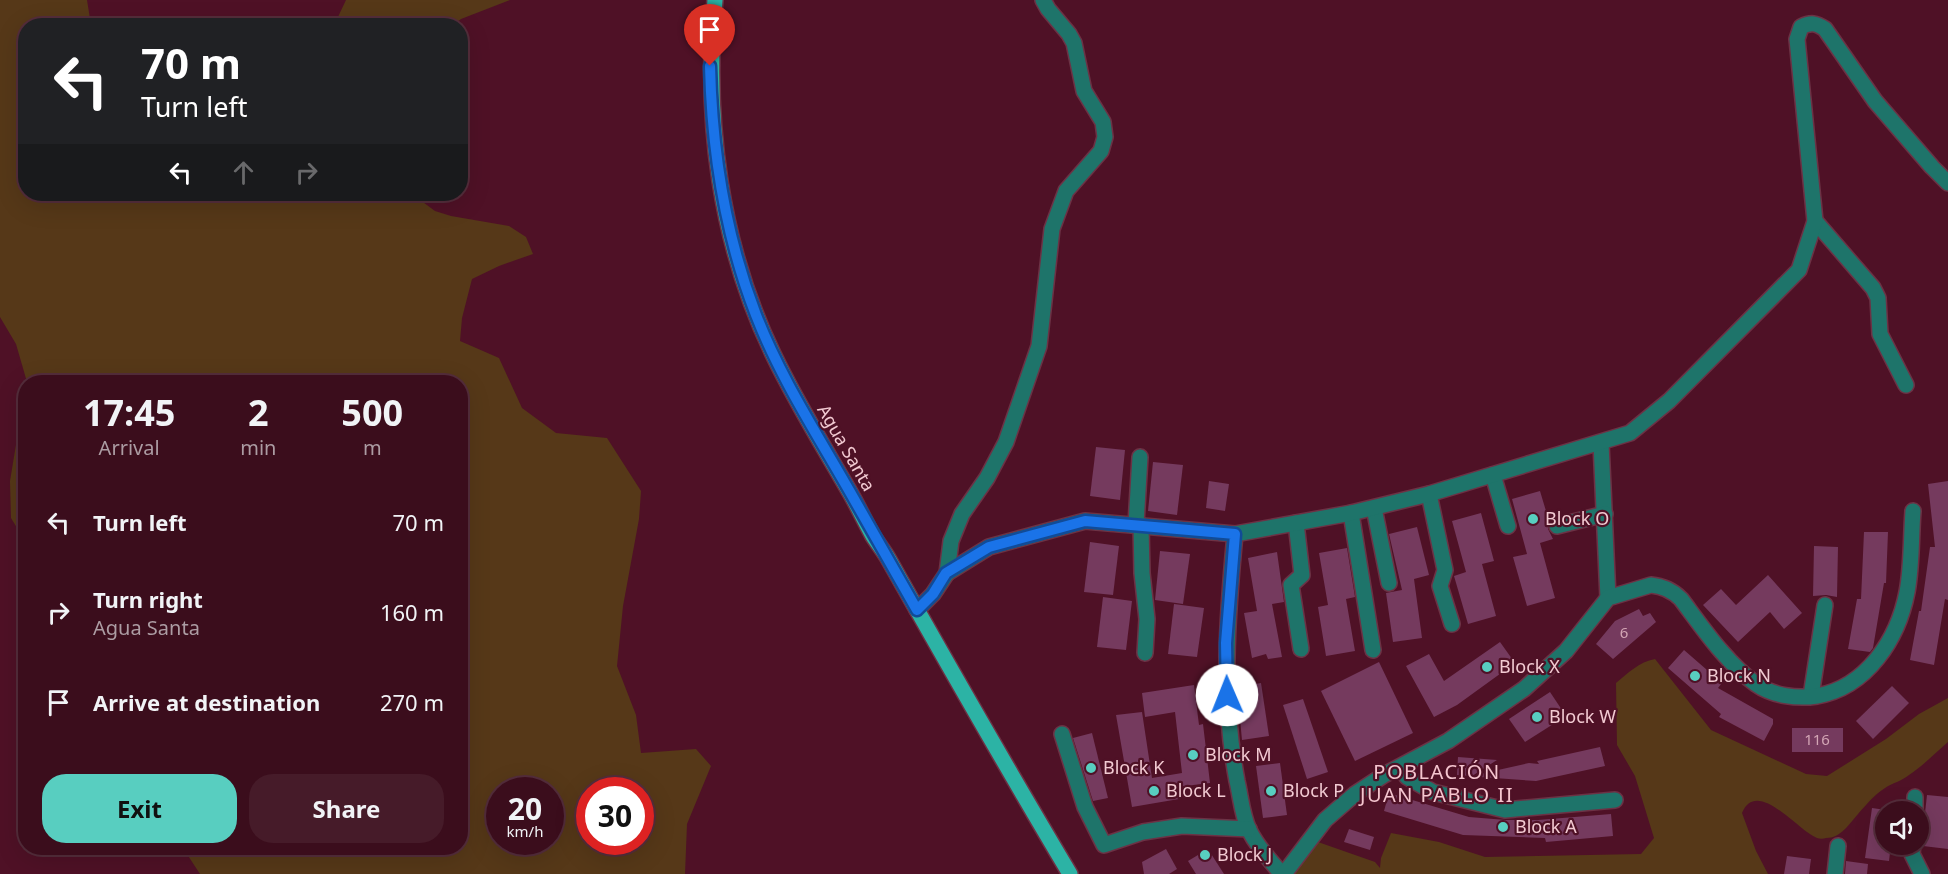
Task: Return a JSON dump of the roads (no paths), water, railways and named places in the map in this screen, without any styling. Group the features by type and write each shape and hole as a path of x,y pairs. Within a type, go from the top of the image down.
{"main road":[{"name":"Agua Santa","path":"715,0 710,66 713,134 723,201 741,273 760,324 790,388 873,536 1070,874"}],"street":[{"path":"917,610 933,594 946,573 951,541 962,514 987,478 1006,442 1039,346 1052,229 1066,191 1101,151 1105,138 1103,122 1084,91 1074,43 1043,0"},
{"path":"946,573 989,547 1085,521 1235,534 1351,513 1429,494 1630,433 1669,401 1799,270 1815,221 1797,39 1801,27 1808,24 1816,23 1825,29 1875,101 1948,183"},
{"path":"1815,221 1873,288 1878,298 1880,334 1906,385"},
{"path":"1601,443 1608,598"},
{"path":"1140,457 1139,524 1147,619 1145,653"},
{"path":"1493,475 1508,526"},
{"path":"1429,494 1445,570 1440,586 1452,624"},
{"path":"1374,508 1389,583"},
{"path":"1235,534 1226,643 1227,695 1234,762 1242,807 1249,829 1261,848 1283,874 1311,837 1341,804 1369,784 1457,735 1524,689 1566,651 1608,598 1644,586 1666,588 1681,599 1736,667 1757,685 1789,696 1811,696 1836,690 1858,678 1876,660 1892,636 1901,614 1908,590 1913,510"},
{"path":"1351,513 1373,650"},
{"path":"1557,526 1605,514"},
{"path":"1296,523 1302,575 1292,585 1301,649"},
{"path":"1811,696 1826,605"},
{"path":"1062,734 1084,807 1104,845 1143,832 1182,826 1249,829"},
{"path":"1400,768 1407,777 1433,792 1505,810 1615,800"},
{"path":"1835,874 1838,846"},
{"path":"1912,855 1922,874"}],"place":[{"name":"Block O","path":"1533,519"},
{"name":"Block X","path":"1487,667"},
{"name":"Block N","path":"1695,676"},
{"name":"Block W","path":"1537,717"},
{"name":"Block M","path":"1193,755"},
{"name":"Block K","path":"1091,768"},
{"name":"Block L","path":"1154,791"},
{"name":"Block P","path":"1271,791"},
{"name":"Block A","path":"1503,827"},
{"name":"Block J","path":"1205,855"}],"district":[{"name":"POBLACIÓN JUAN PABLO II","path":"1437,784"}]}
